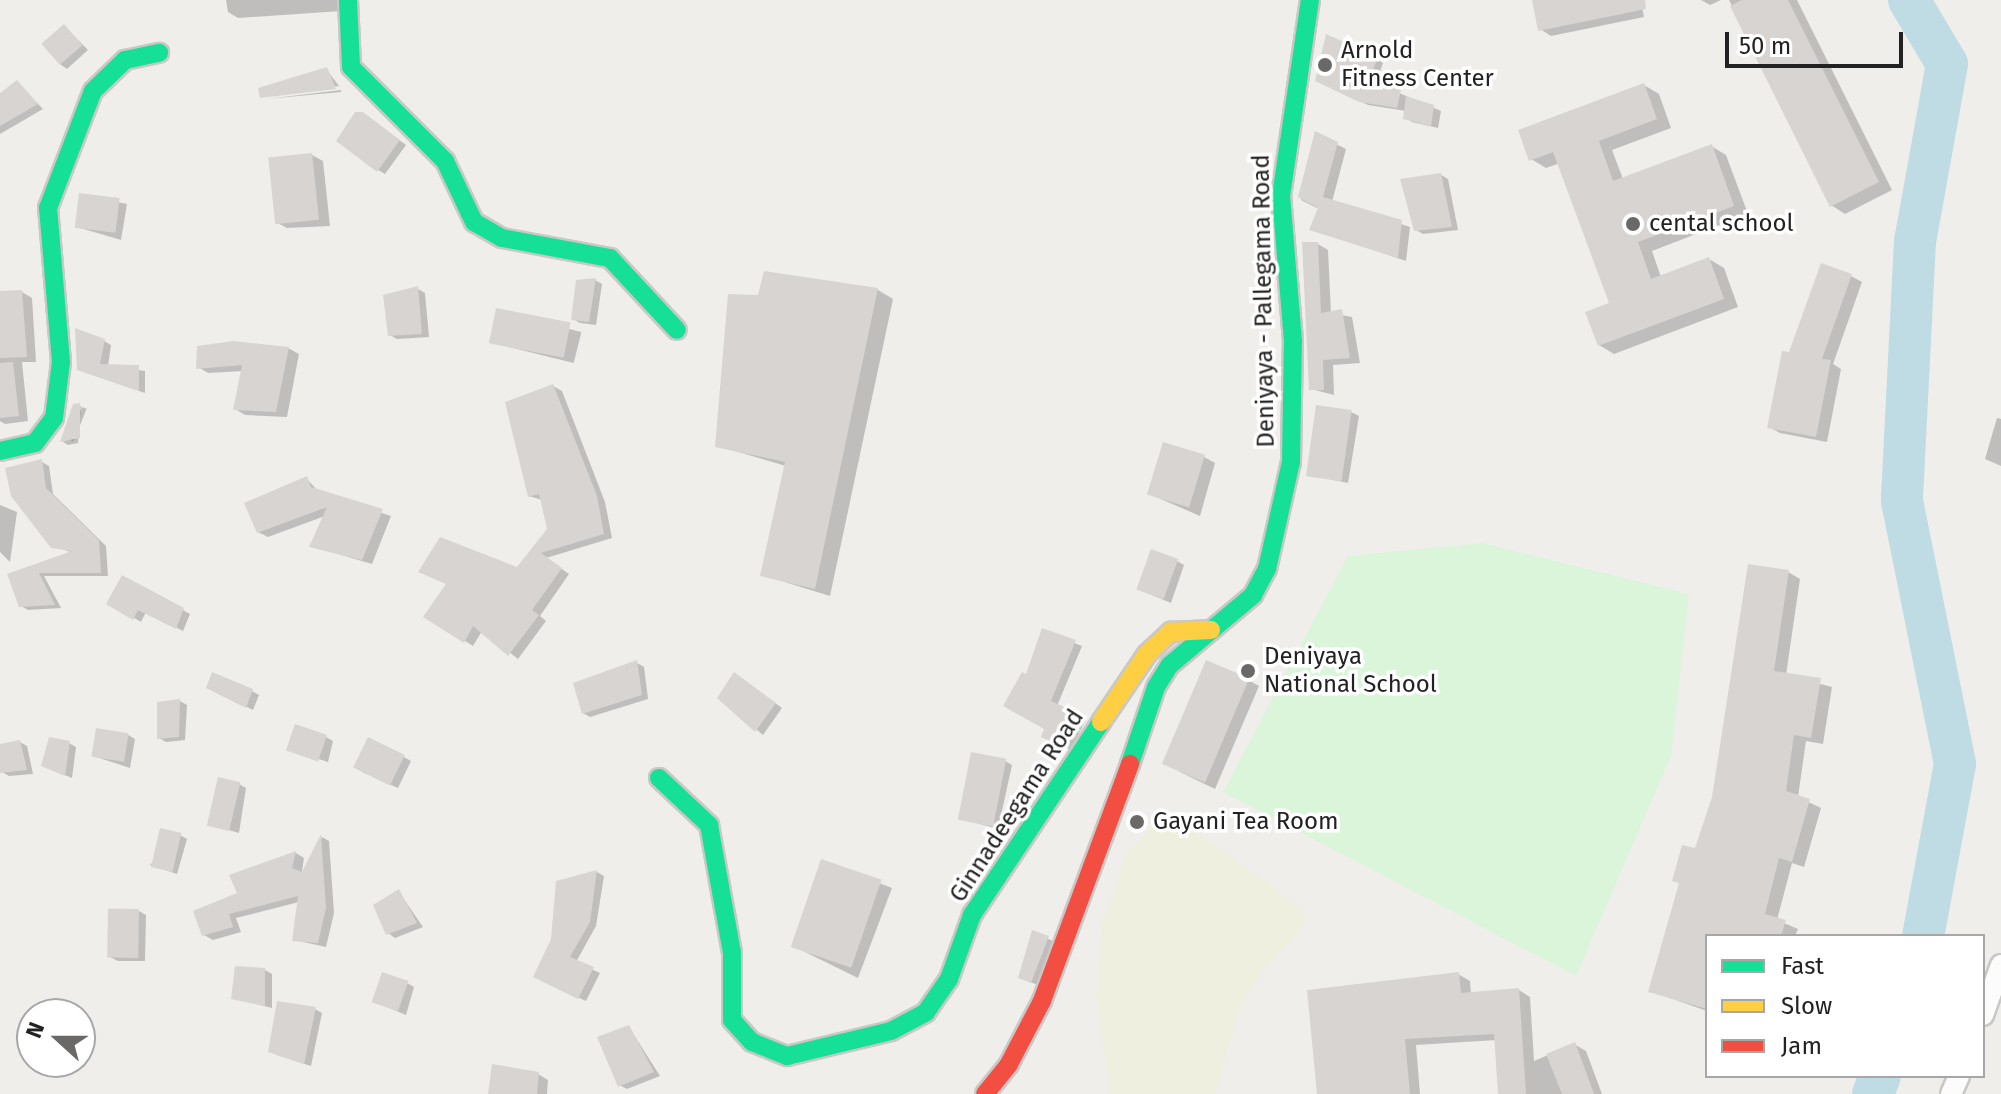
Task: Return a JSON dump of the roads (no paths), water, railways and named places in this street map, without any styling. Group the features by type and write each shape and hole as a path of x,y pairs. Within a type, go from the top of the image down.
{"street":[{"path":"348,0 351,67 445,161 474,222 502,238 610,258 677,330"},
{"name":"Deniyaya - Pallegama Road","path":"985,1094 1009,1064 1042,1001 1091,877 1156,687 1170,665 1253,595 1267,569 1291,462 1293,341 1281,196 1310,0"},
{"path":"0,451 35,443 54,418 61,362 48,208 93,91 125,60 159,53"},
{"name":"Ginnadeegama Road","path":"659,778 709,825 732,953 732,1020 752,1042 787,1056 891,1031 926,1012 949,979 972,915 1147,654 1171,632 1211,630"},
{"path":"1985,1009 2001,965"}],"waterway":[{"path":"1909,0 1947,64 1915,241 1902,501 1955,764 1923,934"},
{"path":"1873,1094 1879,1078"}],"place":[{"name":"Arnold Fitness Center","path":"1325,65"},
{"name":"cental school","path":"1633,224"},
{"name":"Deniyaya National School","path":"1248,671"},
{"name":"Gayani Tea Room","path":"1137,822"}]}
